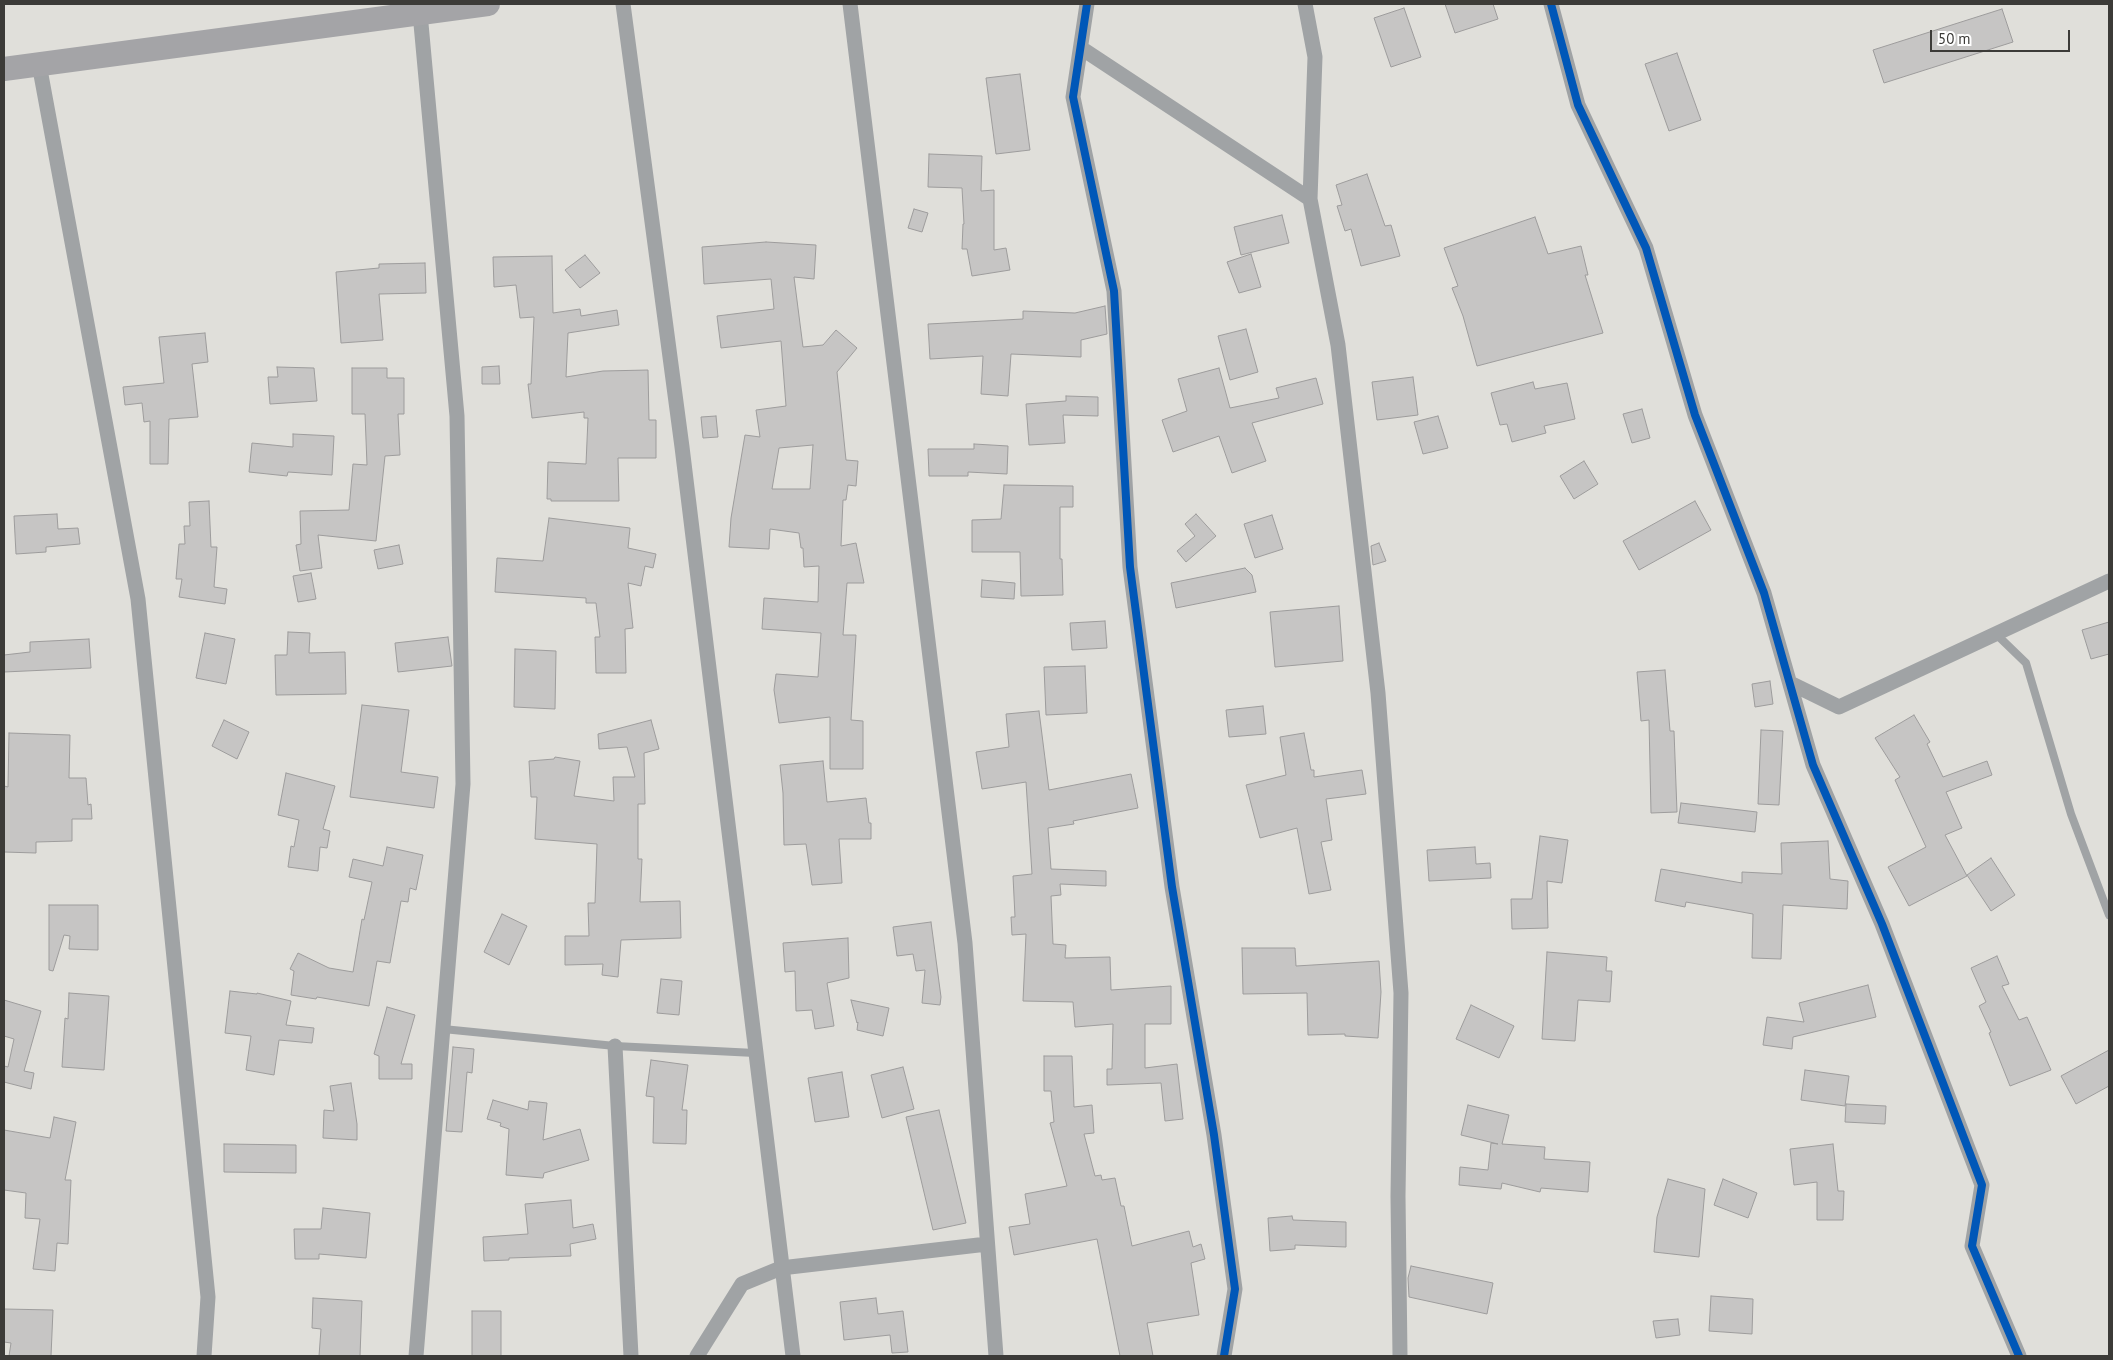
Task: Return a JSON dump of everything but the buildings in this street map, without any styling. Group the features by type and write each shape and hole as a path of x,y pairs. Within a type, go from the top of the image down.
{"main road":[{"path":"4,69 488,4"}],"street":[{"path":"623,4 682,447 793,1356"},
{"path":"850,4 965,943 996,1356"},
{"path":"1087,4 1073,97 1114,291 1130,567 1172,887 1214,1135 1235,1289 1224,1356"},
{"path":"1305,4 1315,57 1310,199 1338,346 1379,702 1401,993 1398,1196 1400,1356"},
{"path":"1551,4 1578,104 1646,248 1695,415 1764,593 1813,765 1882,924 1982,1185 1972,1246 2018,1356"},
{"path":"416,1356 463,784 457,426 420,13"},
{"path":"1080,48 1310,199"},
{"path":"39,64 138,599 208,1297 204,1356"},
{"path":"1790,683 1839,706 2109,581"},
{"path":"615,1046 631,1356"},
{"path":"697,1356 742,1284 782,1268 987,1244"}],"lane":[{"path":"1995,633 2026,663 2072,814 2109,915"},
{"path":"443,1029 615,1046 755,1053"}],"cycle path":[{"path":"1087,4 1073,97 1114,291 1130,567 1172,887 1214,1135 1235,1289 1224,1356"},
{"path":"1551,4 1578,105 1646,248 1695,415 1764,593 1813,765 1882,924 1982,1185 1972,1246 2019,1356"}]}
